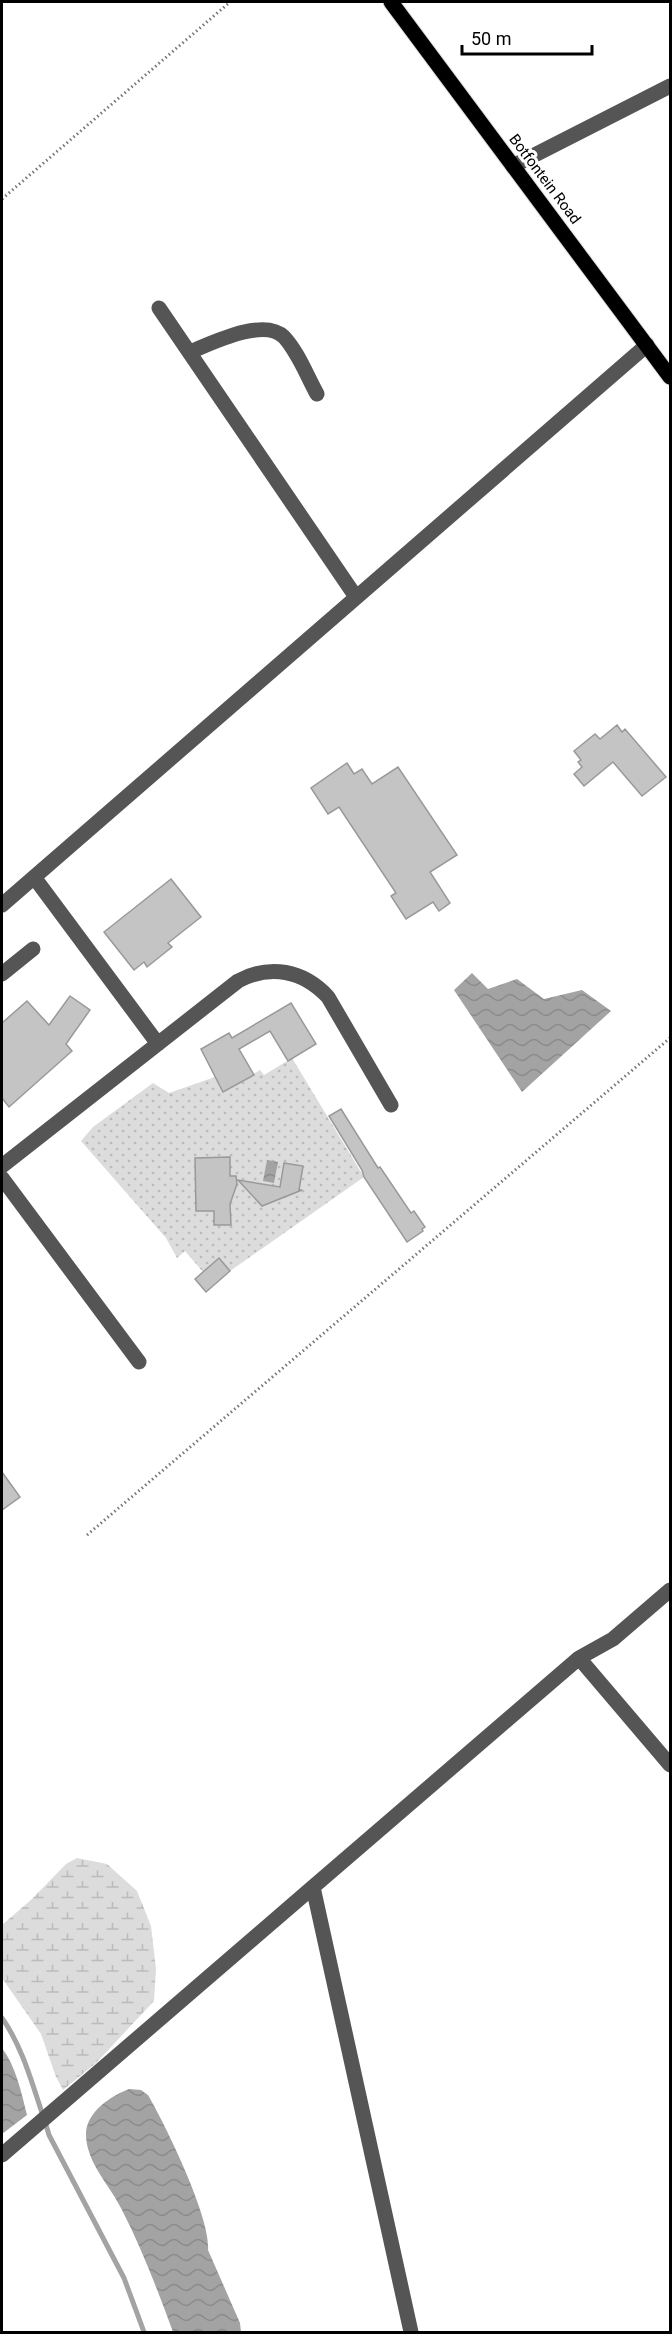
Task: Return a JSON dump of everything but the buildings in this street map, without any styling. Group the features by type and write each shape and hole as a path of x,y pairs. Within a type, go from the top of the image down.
{"main road":[{"name":"Botfontein Road","path":"391,2 670,377"}],"street":[{"path":"513,166 670,86"},
{"path":"159,308 356,597"},
{"path":"190,352 256,329 270,330 282,335 290,345 317,394"},
{"path":"2,905 647,345"},
{"path":"34,877 158,1044"},
{"path":"2,974 33,949"},
{"path":"2,1166 248,976 268,971 289,972 310,981 328,996 391,1105"},
{"path":"2,1178 139,1362"},
{"path":"2,2155 579,1658 613,1639 670,1590"},
{"path":"579,1658 670,1765"},
{"path":"313,1887 411,2332"}],"path":[{"path":"2,199 230,2"},
{"path":"87,1535 670,1038"}],"green space":[{"path":"292,1058 364,1177 230,1271 219,1258 203,1272 185,1251 177,1258 166,1238 81,1141 93,1127 153,1083 169,1093 215,1077 223,1091 260,1070 264,1075"},
{"path":"77,1858 107,1864 137,1891 151,1926 156,1969 154,2001 96,2063 63,2090 41,2034 2,1978 2,1925 32,1899 66,1864"}],"water":[{"path":"472,973 488,989 517,979 544,999 582,990 611,1011 522,1092 454,990"},
{"path":"267,1160 278,1162 274,1183 263,1181"},
{"path":"2,2048 14,2071 27,2115 2,2134"},
{"path":"129,2089 141,2090 148,2095 186,2171 202,2216 208,2250 240,2323 241,2332 173,2332 129,2225 94,2163 86,2132 91,2117 102,2105"}],"waterway":[{"path":"2,2018 21,2053 43,2116"},
{"path":"46,2125 49,2135 124,2278 144,2332"}]}
